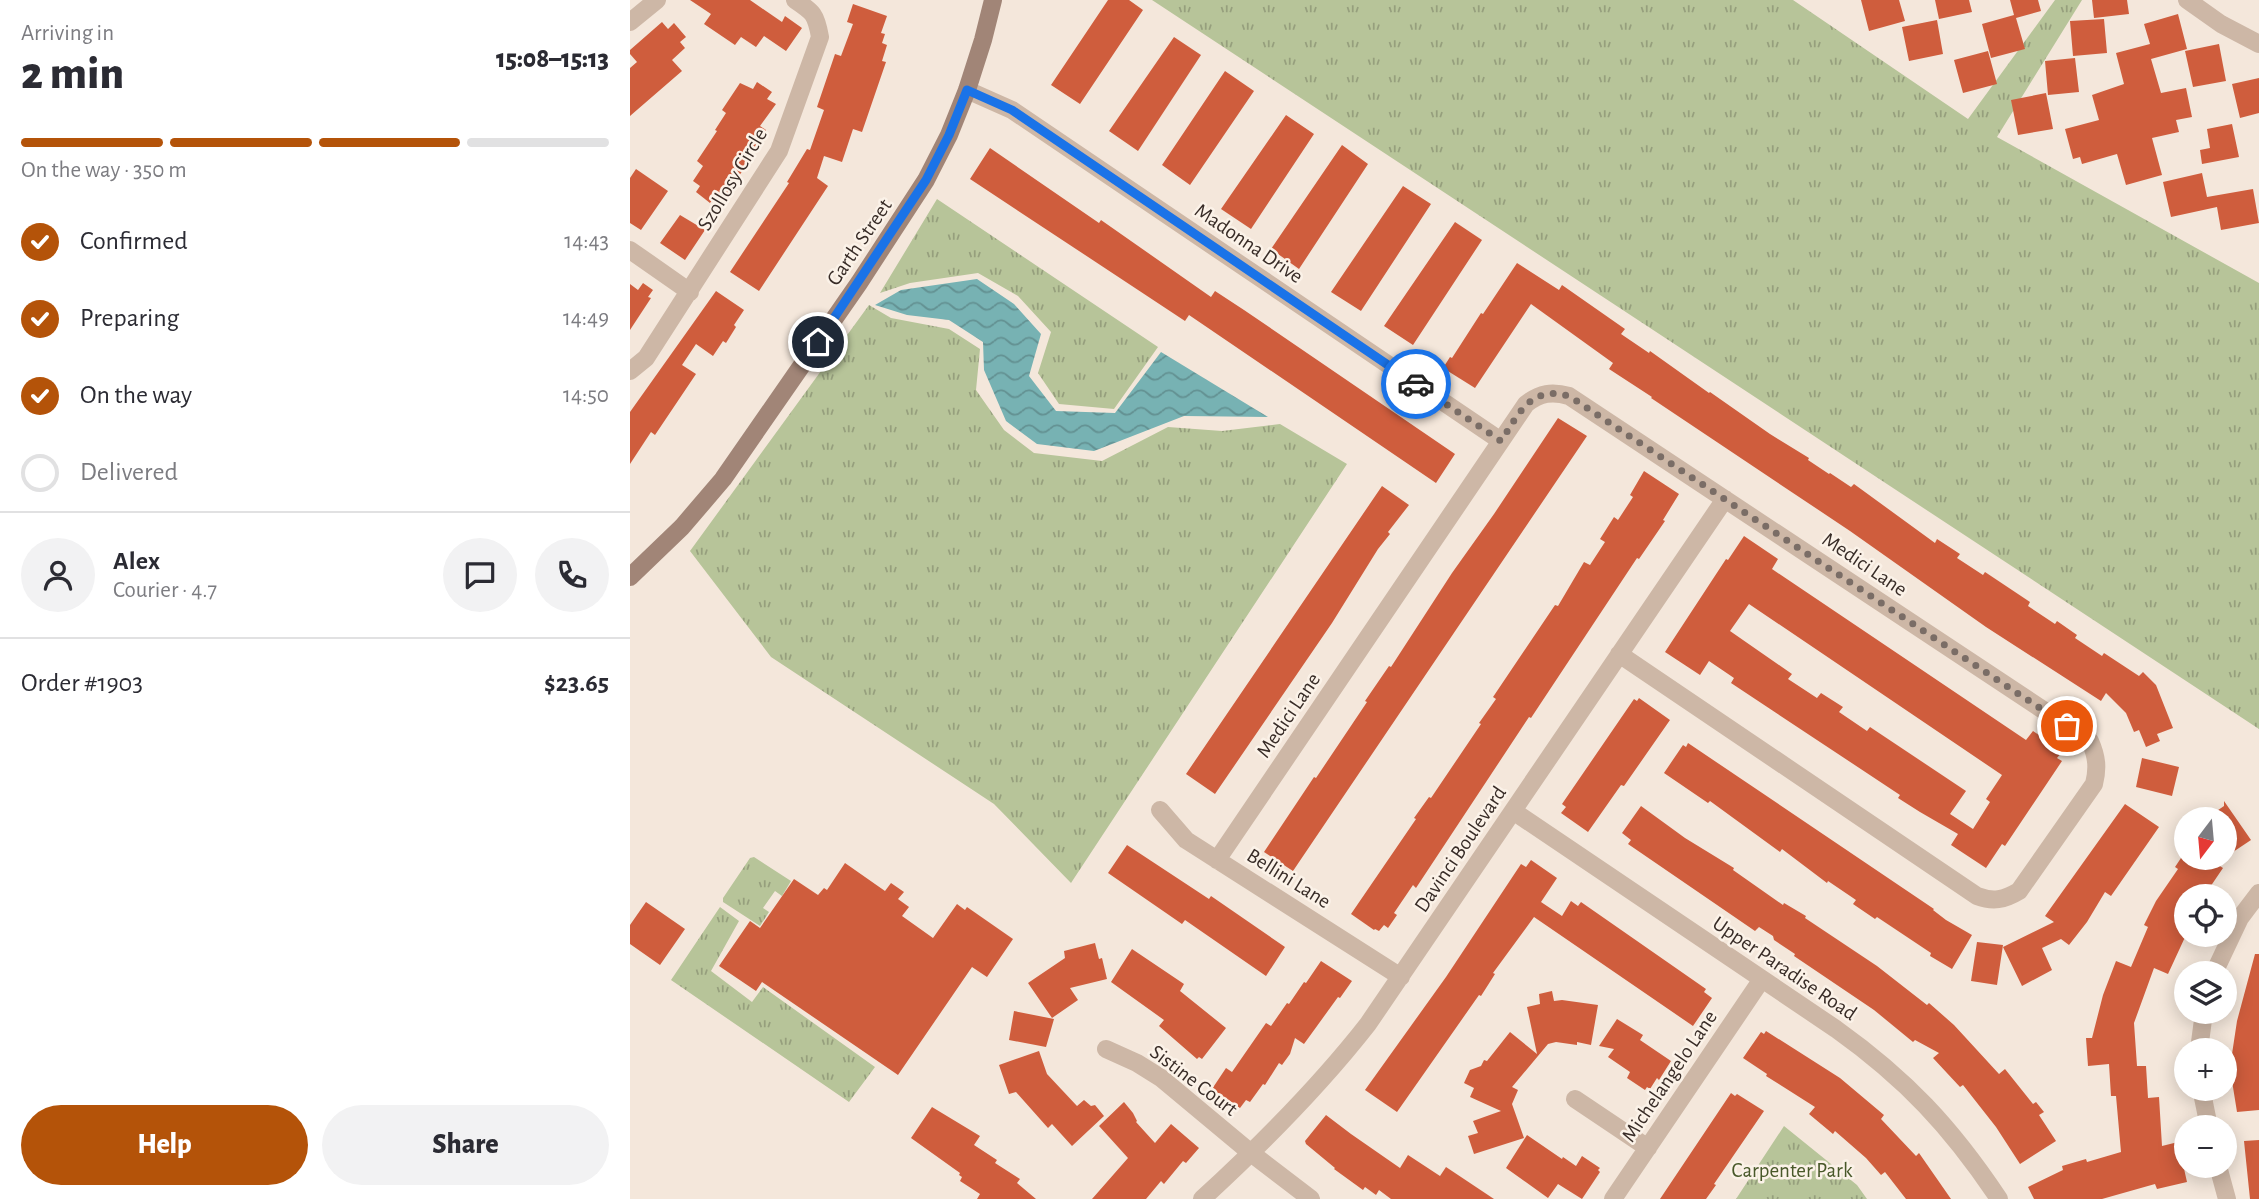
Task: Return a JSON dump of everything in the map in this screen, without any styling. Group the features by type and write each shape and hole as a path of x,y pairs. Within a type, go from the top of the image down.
{"street":[{"path":"630,22 657,0"},
{"name":"Szollosy Circle","path":"630,371 646,358 779,151 820,37 817,19 812,11 794,0"},
{"name":"Garth Street","path":"630,577 673,537 710,495 852,294 926,180 949,135 967,90 993,0"},
{"path":"2187,0 2221,24 2259,44"},
{"name":"Madonna Drive","path":"967,90 1012,110 1501,441"},
{"path":"630,250 690,292"},
{"name":"Medici Lane","path":"1217,860 1526,404 1546,393 1569,396 2090,741 2096,755 2094,785 2019,891 1999,900 1987,900 1977,896 1619,654"},
{"name":"Davinci Boulevard","path":"1202,1199 1293,1112 1331,1070 1401,977 1725,499"},
{"name":"Bellini Lane","path":"1160,810 1186,840 1401,977"},
{"name":"Upper Paradise Road","path":"1513,811 1858,1045 1928,1107 1959,1142 1999,1199"},
{"path":"2220,961 2240,918 2259,894"},
{"name":"Michelangelo Lane","path":"1613,1199 1762,979"},
{"name":"Sistine Court","path":"1106,1049 1161,1078 1251,1153"},
{"path":"1575,1099 1648,1148"},
{"path":"1251,1153 1311,1199"},
{"path":"2221,1178 2227,1199"}],"green space":[{"path":"1152,0 1793,0 1968,119 2055,0 2082,0 1997,137 2259,283 2259,729"},
{"path":"937,199 1158,347 1114,409 1059,404 1038,373 1051,332 1018,296 978,273 910,283 880,293"},
{"path":"869,305 891,318 949,329 980,349 976,390 1004,430 1034,453 1102,461 1168,427 1222,431 1280,424 1347,464 1071,883 994,804 771,657 690,551"},
{"path":"754,857 791,881 782,896 775,891 763,908 769,912 760,926 723,902 750,858"},
{"path":"720,907 739,921 711,971 752,1002 763,987 875,1067 849,1102 671,980"},
{"name":"Carpenter Park","path":"1784,1126 1857,1185 1867,1199 1736,1199"}],"water":[{"path":"977,279 1014,304 1041,334 1029,376 1056,411 1115,413 1161,352 1268,417 1184,416 1094,451 1037,444 1006,421 984,370 983,342 949,320 907,315 875,305 901,290"}],"building":[{"path":"690,0 750,0 782,22 785,16 802,28 786,51 764,36 756,47 741,37 735,45 704,24 711,14"},
{"path":"1108,0 1129,0 1143,10 1080,104 1051,85"},
{"path":"1861,0 1899,0 1905,21 1869,31"},
{"path":"1935,0 1969,0 1972,12 1939,19"},
{"path":"2010,0 2038,0 2041,11 2016,18 2025,49 1991,58 1982,24 2014,15"},
{"path":"2092,0 2127,0 2129,14 2094,18"},
{"path":"853,4 887,16 881,33 885,34 882,43 887,45 882,61 886,62 862,132 853,129 842,162 824,156 817,178 828,186 759,291 730,272 789,183 787,182 807,149 810,150 824,110 817,107 835,54 841,56 853,24 847,22"},
{"path":"2178,14 2187,49 2151,59 2161,93 2186,88 2192,117 2176,120 2179,132 2152,138 2162,175 2126,185 2117,154 2082,164 2080,157 2073,159 2065,129 2099,120 2092,95 2124,84 2116,53 2150,44 2144,24"},
{"path":"2104,19 2107,53 2073,56 2070,21"},
{"path":"1937,20 1943,54 1909,61 1902,27"},
{"path":"662,22 668,29 674,23 686,37 680,42 685,48 672,60 682,71 630,116 630,68 637,62 630,50"},
{"path":"1174,37 1201,55 1138,151 1109,131"},
{"path":"2219,44 2226,81 2193,87 2185,51"},
{"path":"1988,51 1997,84 1963,93 1954,60"},
{"path":"2075,58 2079,92 2048,95 2045,61"},
{"path":"1225,71 1254,91 1190,185 1162,165"},
{"path":"2259,78 2259,113 2240,118 2232,84"},
{"path":"757,82 772,92 767,99 776,104 760,126 766,130 723,201 715,196 710,203 696,192 700,186 693,181 703,166 697,161 717,131 715,130 726,113 722,110 740,83 753,89"},
{"path":"2046,93 2053,129 2018,135 2011,100"},
{"path":"1286,115 1314,134 1251,229 1221,209"},
{"path":"2232,124 2239,157 2202,164 2200,150 2210,148 2207,129"},
{"path":"1342,145 1368,164 1299,269 1271,249"},
{"path":"990,148 1099,223 1101,220 1211,297 1215,291 1244,310 1455,454 1436,483 1189,315 1185,321 970,179"},
{"path":"636,169 668,191 641,230 630,223 630,178"},
{"path":"2202,173 2207,197 2253,189 2259,223 2221,230 2217,207 2171,217 2163,182"},
{"path":"1403,186 1431,204 1361,311 1331,292"},
{"path":"680,215 705,230 685,260 660,243"},
{"path":"1455,222 1482,240 1413,345 1384,326"},
{"path":"1517,263 1559,290 1562,285 1625,329 1621,334 1809,458 1808,460 1829,474 1851,487 1854,484 1935,543 1937,539 1960,554 1957,558 1983,575 1985,572 2030,602 2028,606 2055,624 2057,621 2077,635 2075,638 2102,656 2104,653 2139,676 2143,672 2156,685 2173,728 2157,734 2160,741 2146,747 2139,730 2134,732 2126,713 2106,693 2101,701 1986,627 1850,531 1609,369 1613,363 1531,304 1475,388 1443,368"},
{"path":"643,283 653,290 648,297 651,298 630,330 630,284 638,290"},
{"path":"716,291 744,310 734,325 736,327 726,343 723,341 713,356 696,344 682,365 696,374 655,435 651,432 630,464 630,412"},
{"path":"1558,418 1587,436 1293,871 1264,852"},
{"path":"1644,471 1679,494 1663,520 1665,521 1639,559 1637,558 1531,718 1529,717 1416,888 1413,885 1394,913 1397,915 1388,928 1384,925 1379,931 1374,930 1351,914 1416,819 1414,818 1429,797 1431,798 1481,724 1479,723 1496,699 1493,697 1555,605 1558,606 1584,562 1590,565 1605,542 1600,539 1614,517 1618,520 1633,497 1630,495"},
{"path":"1382,486 1409,505 1388,532 1390,534 1332,623 1215,794 1186,774"},
{"path":"1744,536 1778,559 1772,569 2026,740 2033,731 2061,753 2057,758 2062,761 2005,846 2002,844 1986,868 1951,845 1958,834 1898,798 1900,795 1731,683 1734,678 1709,661 1700,675 1665,652 1726,559 1728,560","holes":["1749,604 2002,775 1986,799 1990,802 1973,829 1950,814 1966,791 1870,727 1867,731 1839,712 1843,707 1821,693 1817,698 1788,679 1792,674 1730,631"]},
{"path":"1639,698 1670,720 1588,832 1561,813 1566,807 1562,804 1634,699 1637,701"},
{"path":"1688,743 1934,909 1946,920 1972,935 1952,969 1877,917 1875,919 1853,904 1856,900 1828,881 1827,883 1782,849 1780,852 1710,801 1708,803 1664,773 1683,745 1686,747"},
{"path":"2142,758 2179,767 2172,796 2136,787"},
{"path":"2125,804 2159,827 2111,896 2105,892 2069,945 2061,939 2042,948 2052,970 2022,986 2003,947 2054,922 2045,916"},
{"path":"1641,806 1685,838 1734,868 1733,870 1783,905 1784,903 1806,916 1805,918 1877,966 1927,1005 1929,1003 1954,1025 1999,1074 2005,1069 2033,1104 2036,1102 2044,1112 2039,1115 2056,1141 2020,1164 1996,1127 1963,1085 1960,1087 1933,1058 1939,1053 1915,1040 1913,1042 1874,1010 1794,956 1795,954 1774,940 1773,936 1759,927 1755,931 1628,844 1631,840 1622,833"},
{"path":"2237,820 2251,840 2237,849"},
{"path":"1127,845 1209,899 1211,896 1285,947 1266,976 1185,920 1182,924 1108,873"},
{"path":"1531,860 1557,878 1541,902 1562,916 1571,901 1578,906 1581,902 1706,989 1704,992 1712,998 1693,1026 1534,917 1397,1112 1365,1090 1446,977 1521,864 1526,867"},
{"path":"845,863 885,891 891,883 904,892 898,899 909,907 902,916 933,938 957,904 965,910 967,907 1013,939 987,977 972,967 898,1075 762,982 756,991 719,966 750,921 760,928 794,879 818,895 824,888 827,890"},
{"path":"2177,870 2222,870 2212,884 2174,884 2174,947 2180,947 2168,974 2154,968 2134,1023 2137,1066 2146,1066 2148,1098 2159,1097 2162,1146 2174,1143 2174,1178 2186,1178 2187,1182 2157,1189 2155,1184 2102,1199 2034,1199 2028,1187 2063,1170 2062,1166 2121,1152 2116,1096 2111,1096 2109,1064 2088,1066 2086,1038 2092,1038 2103,995 2116,961 2131,967 2148,927 2144,925 2156,901"},
{"path":"646,902 685,929 660,965 630,944 630,925"},
{"path":"1977,942 2003,945 1997,985 1971,981"},
{"path":"1095,943 1107,979 1070,988 1078,1000 1052,1018 1028,983 1065,958 1064,951"},
{"path":"1132,949 1184,984 1180,991 1226,1028 1202,1059 1197,1059 1159,1026 1164,1020 1111,982"},
{"path":"2255,954 2259,954 2259,1110 2237,1112 2237,1038 2234,1038"},
{"path":"1321,961 1352,981 1304,1044 1295,1038 1290,1054 1282,1065 1279,1063 1265,1085 1263,1084 1250,1102 1246,1100 1240,1108 1212,1089 1226,1068 1232,1072 1266,1023 1271,1026"},
{"path":"1552,991 1554,1001 1598,1005 1591,1045 1577,1042 1577,1045 1556,1042 1548,1044 1512,1087 1518,1090 1512,1104 1524,1138 1474,1154 1468,1136 1478,1133 1473,1121 1501,1111 1470,1097 1474,1088 1464,1083 1470,1070 1481,1066 1484,1060 1487,1061 1510,1032 1537,1054 1527,1007 1540,1004 1539,994"},
{"path":"1014,1011 1054,1019 1046,1047 1009,1040"},
{"path":"1617,1019 1643,1035 1640,1040 1671,1061 1650,1089 1647,1087 1645,1090 1627,1078 1630,1072 1608,1057 1614,1049 1599,1046"},
{"path":"1766,1031 1840,1078 1884,1115 1881,1119 1916,1156 1919,1153 1951,1199 1906,1199 1885,1172 1881,1175 1835,1131 1833,1134 1809,1114 1815,1107 1743,1058 1761,1032 1764,1034"},
{"path":"1039,1051 1047,1074 1077,1106 1084,1100 1091,1106 1095,1105 1104,1116 1072,1146 1052,1124 1048,1128 1016,1092 1009,1094 999,1065"},
{"path":"1731,1093 1764,1111 1714,1184 1716,1185 1706,1199 1660,1199"},
{"path":"1124,1102 1136,1122 1155,1143 1171,1124 1199,1148 1186,1163 1183,1161 1164,1184 1161,1181 1146,1199 1092,1199 1128,1158 1099,1126"},
{"path":"932,1107 980,1136 974,1145 1020,1179 1017,1183 1036,1199 977,1199 980,1194 960,1181 960,1173 911,1138"},
{"path":"1326,1115 1400,1168 1408,1155 1440,1176 1446,1167 1494,1199 1391,1199 1379,1190 1376,1195 1365,1187 1363,1190 1306,1144 1305,1141"},
{"path":"1527,1135 1576,1166 1582,1156 1600,1168 1582,1199 1558,1184 1548,1198 1506,1168"},
{"path":"2259,1140 2259,1199 2250,1199 2244,1141"}],"way so far":[{"path":"1416,384 1501,441 1526,404 1535,397 1546,393 1569,396 2067,726"}],"route":[{"path":"818,342 926,180 949,135 967,90 1012,110 1416,384"}]}
